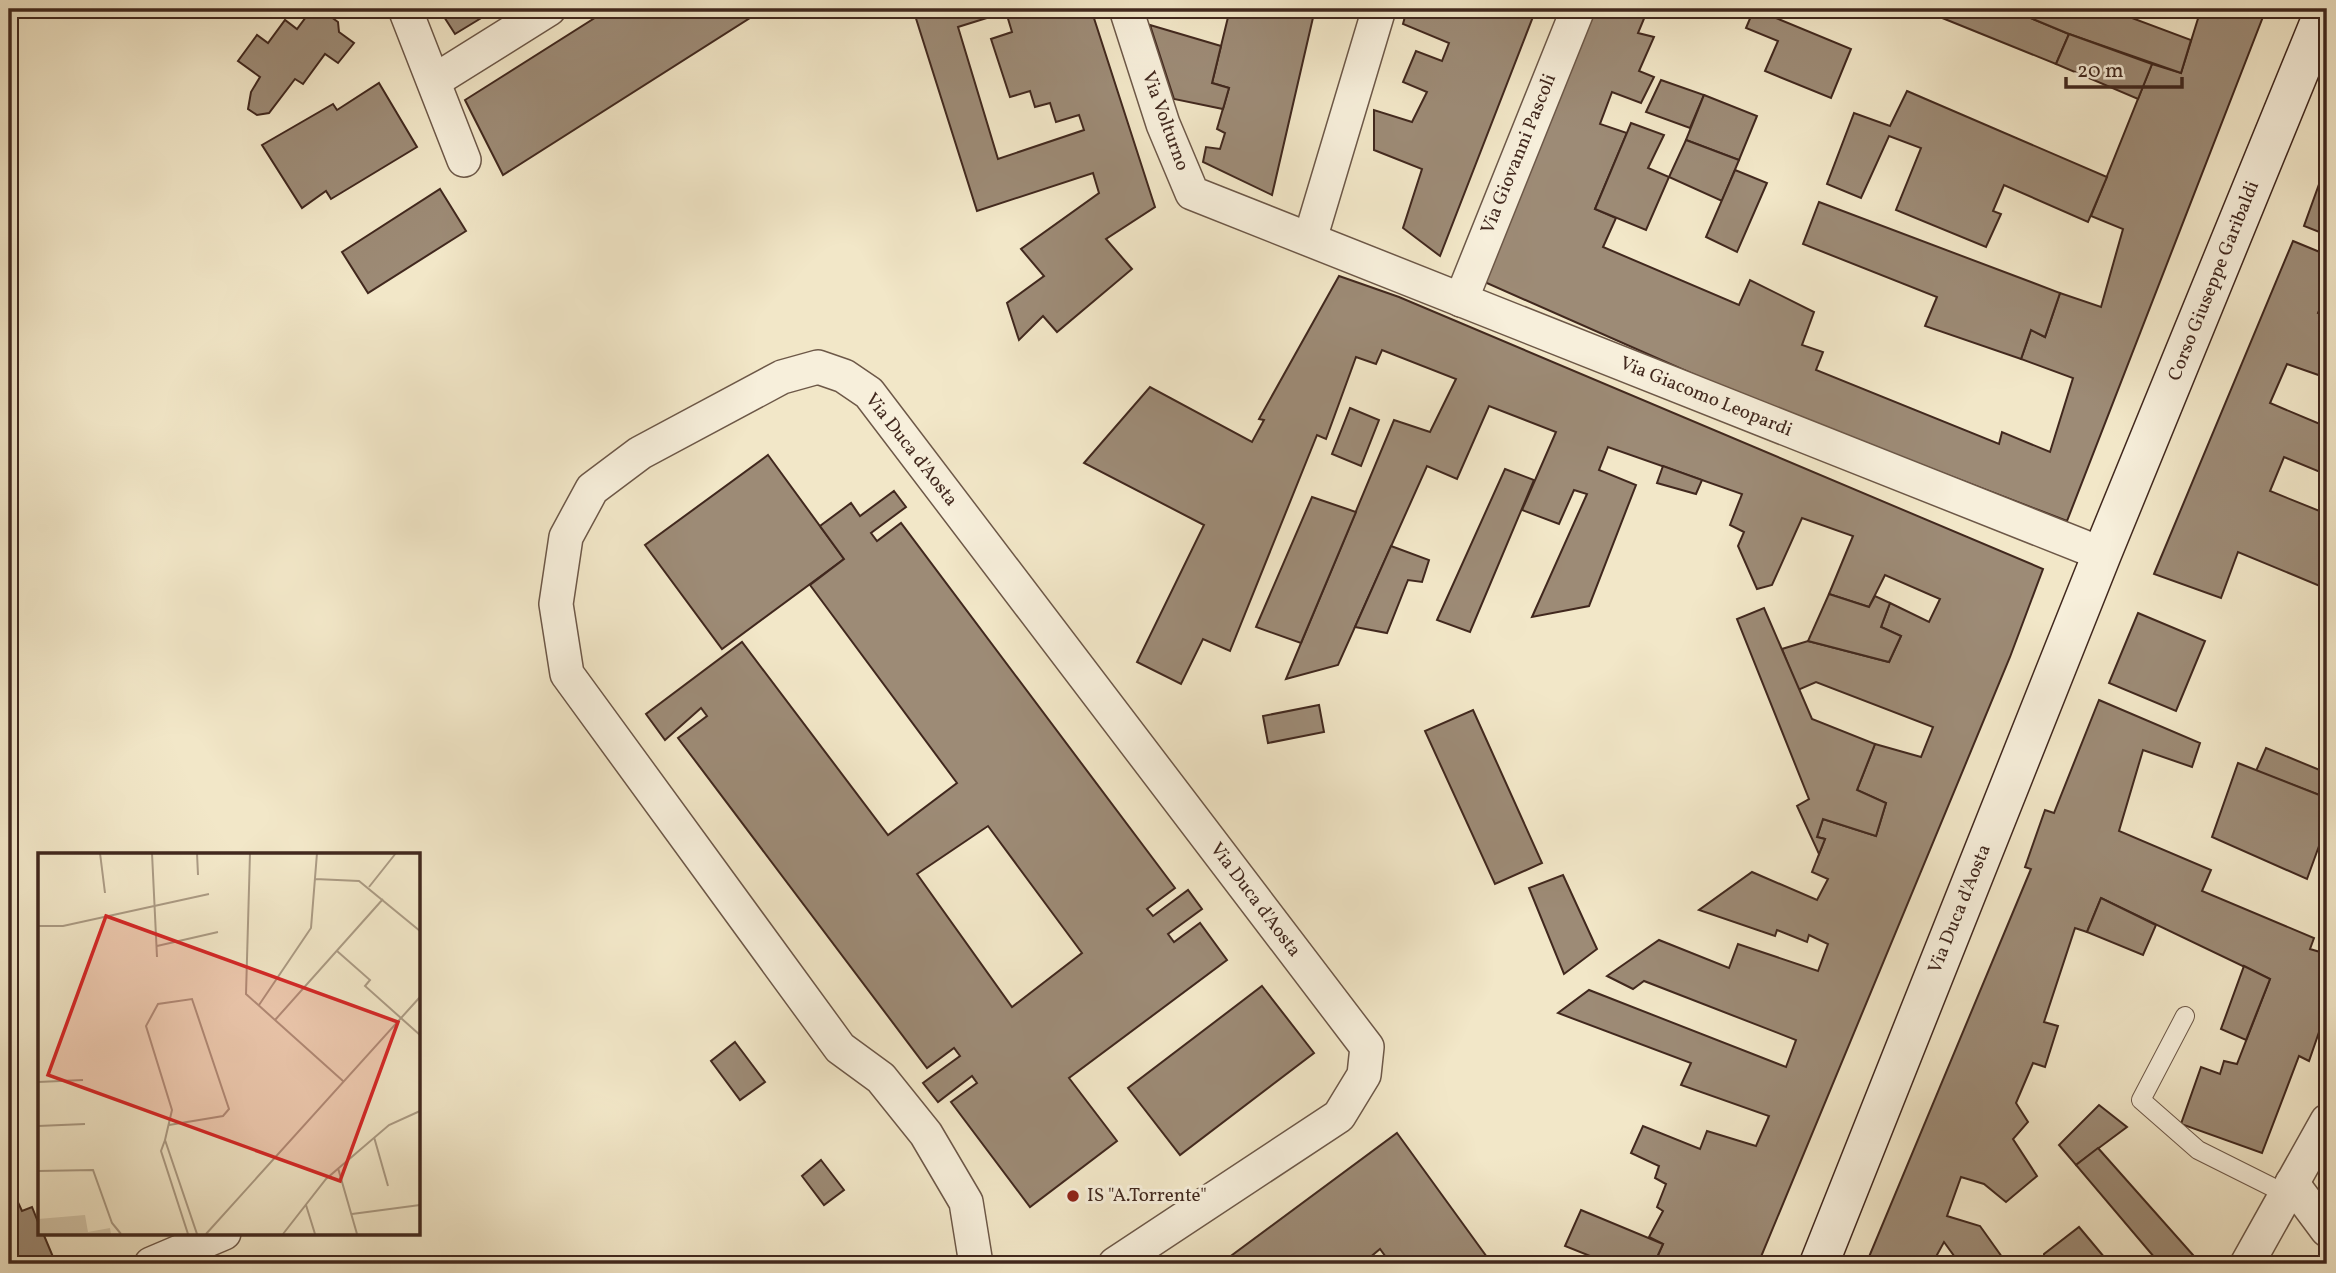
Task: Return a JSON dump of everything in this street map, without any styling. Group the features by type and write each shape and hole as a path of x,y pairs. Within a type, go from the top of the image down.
{"street":[{"path":"405,9 464,160"},
{"path":"435,81 549,9"},
{"name":"Via Volturno","path":"1126,9 1163,124 1192,193 1310,239"},
{"path":"1310,239 1379,9"},
{"name":"Via Giovanni Pascoli","path":"1461,300 1578,9"},
{"name":"Corso Giuseppe Garibaldi","path":"2102,554 2325,9"},
{"name":"Via Giacomo Leopardi","path":"1310,239 2102,554"},
{"name":"Via Duca d'Aosta","path":"976,1264 965,1202 926,1134 881,1078 840,1048 567,674 556,604 566,537 592,489 640,453 782,377 818,368 844,376 869,393 1367,1047 1364,1076 1339,1116 1115,1264"},
{"name":"Via Duca d'Aosta","path":"1819,1264 2102,554"},
{"path":"2247,1264 2327,1121"},
{"path":"2289,1188 2327,1230"},
{"path":"151,1264 222,1234"}],"lane":[{"path":"2185,1016 2141,1100 2198,1150 2289,1188"}],"building":[{"path":"312,9 320,9 338,22 339,32 354,43 338,63 325,54 303,84 295,79 269,113 257,115 248,109 251,92 260,77 238,61 257,35 268,43 285,20 297,29"},
{"path":"439,9 496,9 455,34"},
{"path":"609,9 764,9 503,175 465,100"},
{"path":"913,9 1091,9 1155,207 1106,239 1132,269 1057,332 1043,316 1019,340 1007,303 1044,276 1021,249 1099,193 1093,173 977,211","holes":["1006,12 1012,32 991,39 1010,97 1030,91 1035,107 1050,103 1056,122 1079,115 1084,130 998,159 958,27"]},
{"path":"1230,9 1315,9 1272,195 1203,162 1206,147 1220,149 1225,133 1217,129 1229,88 1212,83"},
{"path":"1407,9 1536,9 1440,256 1403,228 1422,169 1374,150 1374,110 1412,122 1427,92 1403,82 1416,51 1442,61 1449,43 1403,24"},
{"path":"1590,9 1648,9 1638,33 1654,37 1639,71 1654,77 1641,103 1612,92 1600,124 1627,133 1595,209 1616,218 1603,247 1739,305 1750,280 1814,312 1802,345 1823,352 1816,370 1999,444 2002,432 2050,452 2073,378 2021,359 2031,330 2045,337 2060,293 2101,307 2123,229 2091,216 2152,64 2181,73 2201,9 2266,9 2067,521 1736,393 1480,280"},
{"path":"1754,9 1851,49 1831,98 1765,71 1778,41 1746,28"},
{"path":"1920,9 2009,9 2069,34 2056,64"},
{"path":"2009,9 2108,9 2191,40 2181,73 2069,34"},
{"path":"1150,25 1221,46 1212,83 1229,88 1223,109 1174,99"},
{"path":"2069,34 2152,64 2138,99 2056,64"},
{"path":"1661,80 1704,95 1690,128 1646,112"},
{"path":"379,83 417,147 331,199 326,191 302,208 262,145 333,104 337,110"},
{"path":"1907,91 2107,177 2088,222 2004,185 1993,211 2001,214 1986,247 1896,210 1921,148 1889,136 1861,198 1827,184 1854,113 1890,126"},
{"path":"1704,95 1757,116 1739,160 1686,140"},
{"path":"1631,123 1664,135 1648,168 1669,177 1646,230 1595,209"},
{"path":"1686,140 1739,160 1722,201 1669,177"},
{"path":"2327,162 2327,235 2304,226"},
{"path":"1735,170 1767,183 1737,252 1706,237"},
{"path":"440,189 466,231 368,293 342,252"},
{"path":"1819,202 2060,293 2045,337 2031,330 2021,359 1925,326 1937,297 1803,244"},
{"path":"2293,241 2327,255 2327,293 2318,313 2327,317 2327,378 2287,364 2270,403 2327,427 2327,449 2320,472 2284,457 2270,491 2327,514 2327,589 2238,552 2221,598 2154,574"},
{"path":"1339,276 1399,297 2043,569 2010,657 1758,1264 1654,1264 1663,1244 1649,1237 1663,1211 1657,1207 1666,1184 1655,1178 1659,1166 1631,1153 1643,1126 1700,1149 1707,1131 1756,1146 1769,1116 1681,1085 1691,1063 1558,1013 1589,990 1786,1067 1796,1040 1644,981 1633,989 1607,976 1659,940 1729,968 1738,944 1818,971 1828,944 1809,935 1807,942 1777,930 1775,936 1699,910 1752,872 1817,900 1828,879 1812,872 1825,839 1817,837 1823,819 1876,836 1886,803 1857,790 1875,744 1921,757 1933,727 1816,682 1798,690 1782,649 1808,641 1889,662 1901,636 1881,627 1890,603 1929,622 1940,599 1885,575 1869,607 1829,594 1853,536 1802,518 1772,585 1757,589 1738,546 1744,532 1730,525 1742,494 1608,447 1599,470 1636,485 1589,606 1532,617 1587,494 1574,490 1559,524 1522,510 1556,432 1489,406 1457,479 1427,466 1338,665 1286,679 1394,420 1430,432 1456,379 1382,350 1376,364 1356,357 1326,439 1317,435 1230,651 1203,639 1181,684 1137,662 1204,525 1084,463 1150,387 1252,442 1264,420 1259,419"},
{"path":"1350,408 1379,420 1361,466 1332,454"},
{"path":"768,455 844,559 722,649 645,545"},
{"path":"1663,466 1702,480 1696,494 1657,483"},
{"path":"1505,469 1534,480 1470,632 1437,620"},
{"path":"894,491 906,507 871,533 877,541 901,523 1175,888 1147,909 1153,916 1188,890 1202,909 1168,934 1174,942 1200,923 1227,960 1069,1078 1117,1141 1030,1207 951,1102 977,1083 972,1076 938,1102 923,1083 960,1056 954,1048 927,1068 678,738 707,716 701,708 665,740 646,714 742,642 888,835 957,783 810,585 844,559 820,526 851,503 860,516","holes":["988,826 1082,953 1012,1007 917,874"]},
{"path":"1312,497 1356,512 1301,643 1256,627"},
{"path":"1391,546 1429,560 1422,582 1408,580 1387,633 1355,627"},
{"path":"1829,594 1869,607 1875,596 1890,603 1881,627 1901,636 1889,662 1808,641"},
{"path":"1764,608 1812,719 1875,744 1857,790 1886,803 1876,836 1823,819 1817,837 1825,839 1819,854 1797,806 1809,799 1737,619"},
{"path":"2138,613 2205,641 2176,711 2109,683"},
{"path":"2099,700 2200,743 2192,767 2143,750 2119,831 2211,870 2202,891 2314,938 2310,949 2327,954 2327,1009 2309,1061 2299,1056 2262,1153 2181,1124 2201,1067 2220,1074 2224,1061 2237,1064 2270,979 2101,898 2087,932 2075,928 2044,1022 2058,1026 2045,1067 2033,1063 2016,1103 2028,1122 2013,1139 2037,1176 2006,1202 1984,1184 1961,1177 1947,1216 1980,1226 2007,1264 1960,1264 1944,1242 1932,1264 1866,1264 2031,869 2025,867 2045,810 2054,813"},
{"path":"1319,705 1324,732 1268,743 1263,716"},
{"path":"1473,710 1542,863 1495,884 1425,731"},
{"path":"2266,748 2327,773 2327,798 2256,771"},
{"path":"2238,763 2327,798 2327,824 2307,879 2212,837"},
{"path":"1563,875 1597,949 1564,974 1529,888"},
{"path":"2101,898 2156,925 2143,955 2087,932"},
{"path":"2244,966 2270,979 2246,1040 2221,1029"},
{"path":"1262,986 1314,1053 1180,1155 1128,1088"},
{"path":"735,1042 765,1082 740,1100 711,1061"},
{"path":"2099,1105 2127,1127 2076,1165 2059,1145"},
{"path":"1397,1133 1492,1264 1391,1264 1380,1249 1362,1264 1220,1264"},
{"path":"2098,1148 2201,1264 2160,1264 2076,1165"},
{"path":"821,1160 844,1190 824,1205 802,1176"},
{"path":"9,1183 22,1211 32,1207 38,1222 38,1234 43,1234 56,1264 9,1264"},
{"path":"1581,1210 1663,1244 1654,1264 1610,1264 1565,1246"},
{"path":"2079,1227 2110,1264 2044,1264 2044,1254"}],"place":[{"name":"IS \"A.Torrente\"","path":"1073,1196"}]}
